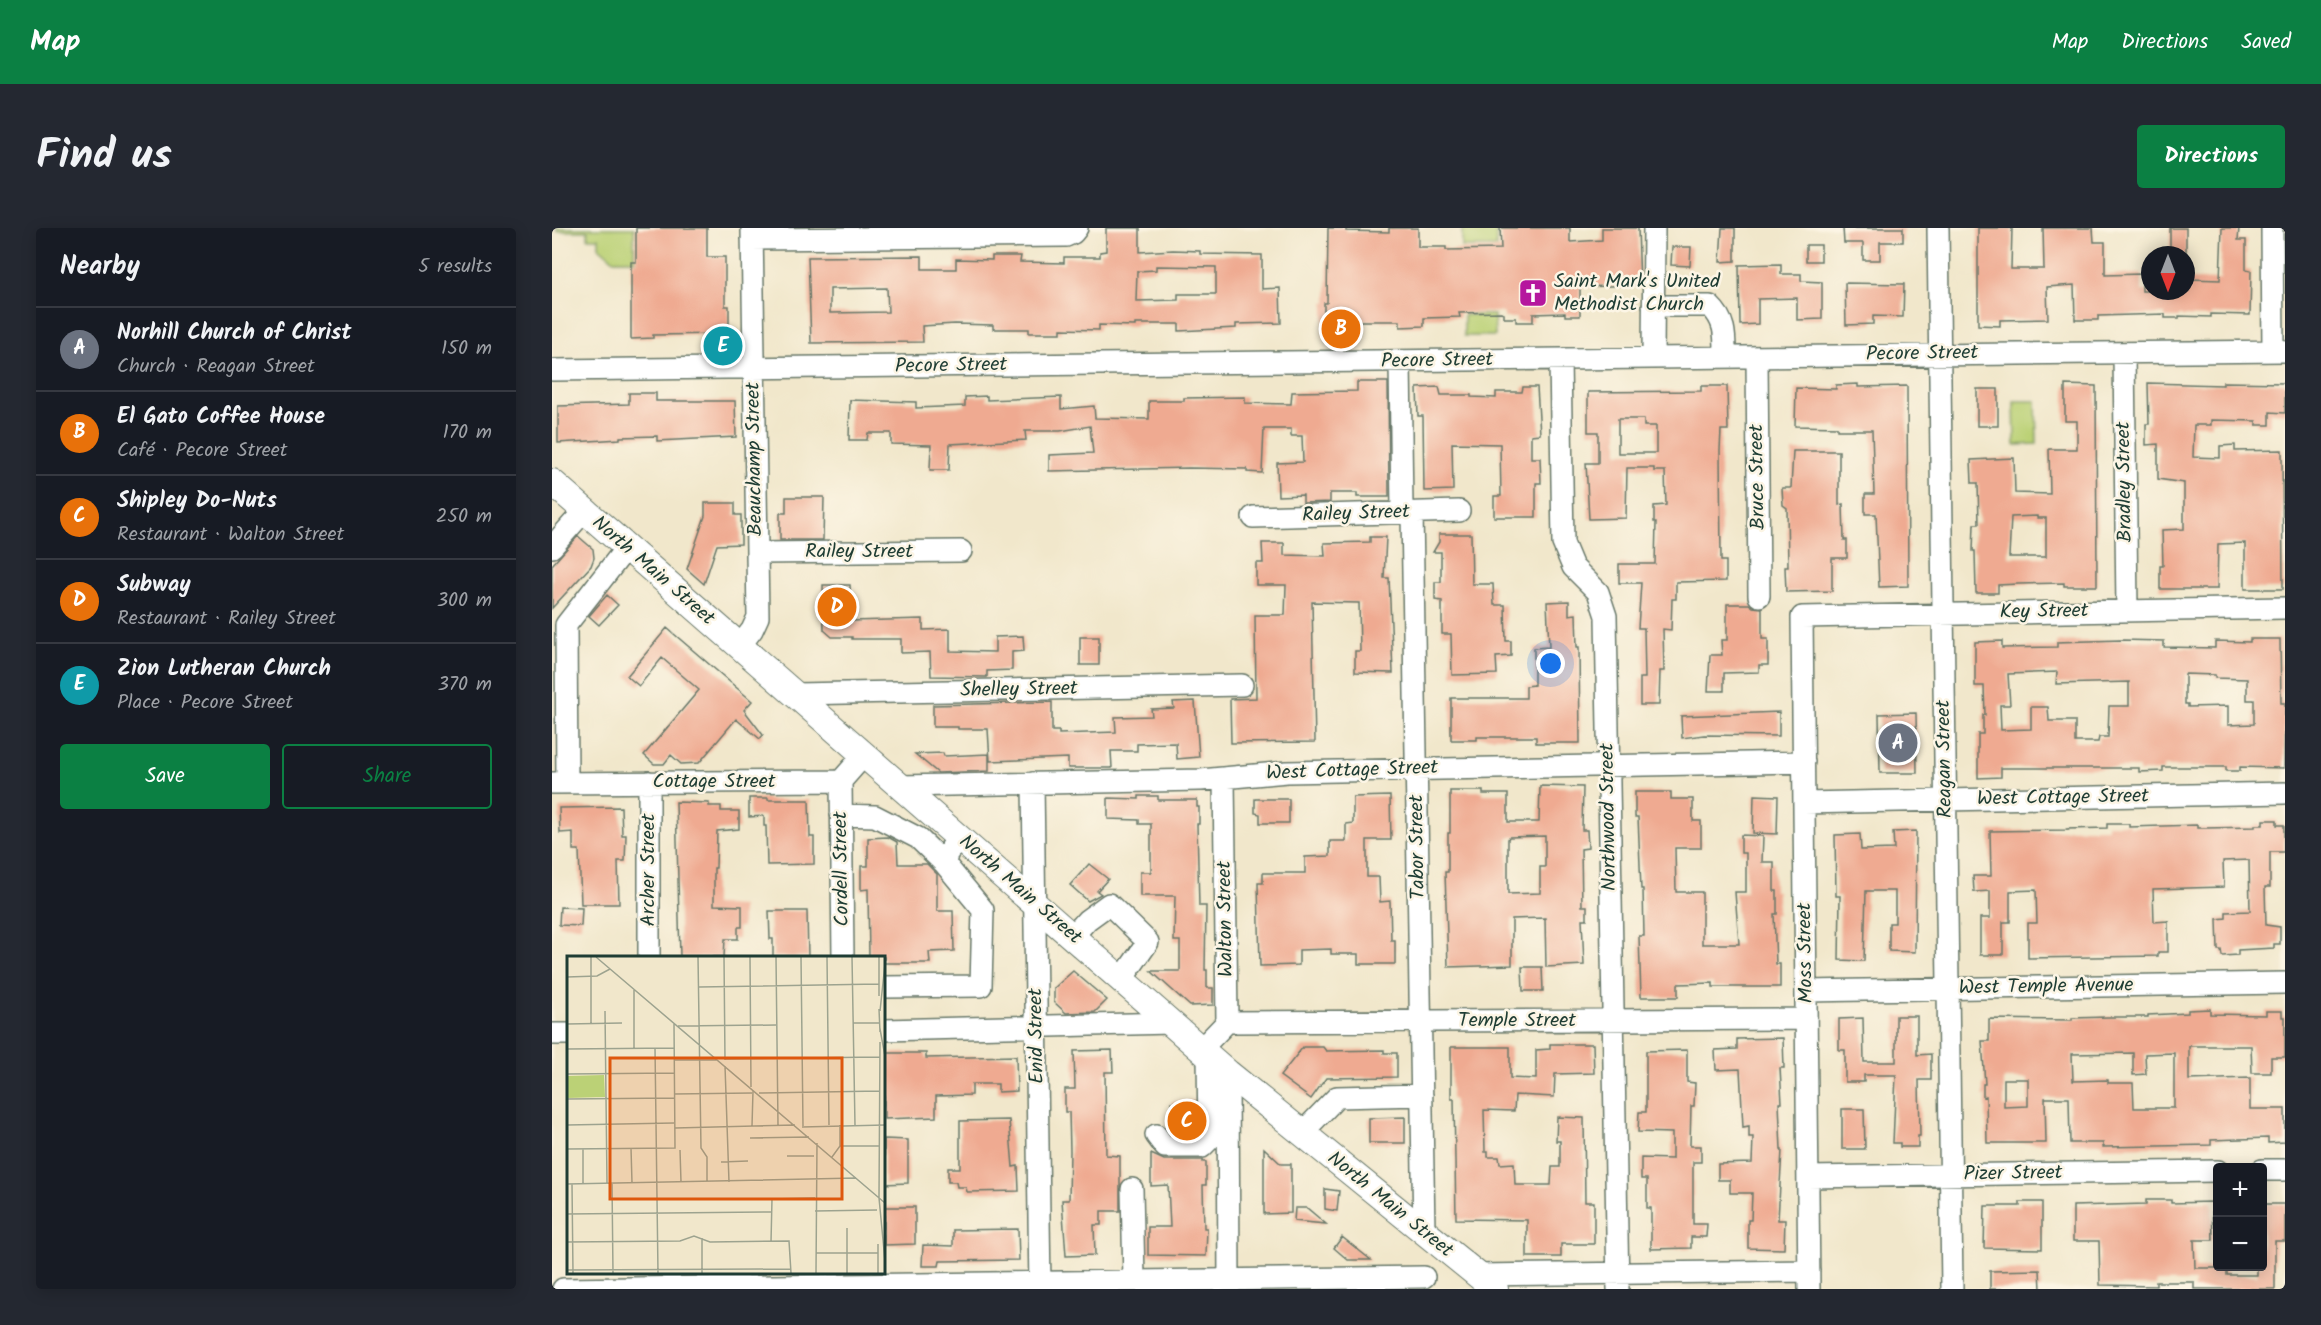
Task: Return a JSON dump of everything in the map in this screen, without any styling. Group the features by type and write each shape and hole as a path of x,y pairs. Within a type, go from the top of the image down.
{"main road":[{"name":"North Main Street","path":"552,482 1228,1073 1486,1282"}],"street":[{"path":"1653,358 1654,228"},
{"name":"Reagan Street","path":"1938,228 1950,989 1952,1289"},
{"path":"2272,228 2279,351"},
{"path":"752,233 1066,236 1075,230"},
{"name":"Beauchamp Street","path":"739,647 752,630 758,616 752,233"},
{"path":"1653,306 1710,306 1720,317 1725,328 1725,357"},
{"name":"Pecore Street","path":"552,370 2279,351"},
{"name":"Bradley Street","path":"2124,352 2127,611"},
{"name":"Bruce Street","path":"1757,357 1760,597"},
{"name":"Northwood Street","path":"1560,360 1563,543 1573,567 1598,592 1606,616 1618,1281"},
{"name":"Tabor Street","path":"1400,362 1402,509 1412,513 1424,1232"},
{"path":"552,561 559,553 557,541 584,511"},
{"name":"Railey Street","path":"1253,517 1460,511"},
{"path":"560,783 559,625 627,548"},
{"name":"Railey Street","path":"758,553 961,551"},
{"name":"Key Street","path":"1802,616 2285,608"},
{"name":"Moss Street","path":"1802,616 1809,1280"},
{"name":"Shelley Street","path":"796,694 1242,685"},
{"path":"841,781 864,755"},
{"name":"West Cottage Street","path":"900,786 1224,778 1287,772 1804,762"},
{"name":"Walton Street","path":"1224,778 1227,1022"},
{"name":"Cottage Street","path":"560,783 841,781"},
{"name":"Cordell Street","path":"841,781 843,956"},
{"name":"Archer Street","path":"649,782 649,956"},
{"name":"Enid Street","path":"1034,783 1040,1285"},
{"name":"West Cottage Street","path":"1804,803 2285,793"},
{"path":"841,815 875,816 918,838 945,864 983,910 981,986 885,987"},
{"path":"945,864 946,854 959,837"},
{"path":"1073,936 1087,920 1109,904 1149,942 1122,979"},
{"name":"West Temple Avenue","path":"1806,991 2285,982"},
{"name":"Temple Street","path":"1227,1022 1806,1019"},
{"path":"1156,1135 1165,1147 1202,1147 1209,1140 1205,1052 1227,1022"},
{"path":"885,1030 1172,1023"},
{"path":"1228,1073 1229,1284"},
{"path":"1302,1133 1337,1096 1422,1095"},
{"path":"2267,1170 2285,1170"},
{"name":"Pizer Street","path":"1808,1177 2213,1171"},
{"path":"1132,1189 1134,1280"},
{"path":"563,1289 652,1283 752,1282 848,1282 944,1286 1040,1285 1134,1280 1229,1284 1424,1283 1450,1253"},
{"path":"1486,1282 1809,1280"}],"green space":[{"path":"557,228 634,228 634,260 614,260 599,247 599,238 588,238 588,231 557,231"},
{"path":"1462,228 1496,228 1496,247 1462,247"},
{"path":"1464,315 1494,315 1495,336 1464,336"},
{"path":"2014,401 2036,401 2037,444 2015,445"}],"building":[{"path":"636,228 707,228 707,257 725,257 725,306 729,306 729,327 723,327 723,334 653,335 653,338 631,339 631,262 636,262"},
{"path":"1106,228 1140,228 1140,252 1173,250 1200,251 1200,254 1262,255 1262,289 1280,288 1281,323 1236,324 1236,328 1179,331 1179,324 1099,325 1099,330 1061,329 1061,333 1029,333 1029,329 993,329 993,325 955,324 922,326 923,342 811,343 808,257 922,256 922,269 956,269 956,259 992,260 992,256 1021,256 1020,262 1064,263 1064,257 1100,257 1100,252 1106,251","holes":["1156,266 1216,267 1216,294 1178,294 1178,300 1136,301 1137,271 1156,270","887,288 888,312 830,313 830,289"]},
{"path":"1328,228 1346,228 1346,231 1389,232 1389,228 1418,228 1418,247 1446,247 1446,250 1501,249 1500,228 1570,228 1570,242 1602,240 1602,228 1638,228 1640,285 1580,287 1580,316 1565,316 1565,313 1533,314 1533,322 1516,322 1516,318 1504,318 1501,312 1459,313 1460,317 1424,318 1424,326 1400,327 1400,321 1352,321 1352,337 1324,338"},
{"path":"1722,228 1735,228 1735,261 1720,262"},
{"path":"1843,228 1903,228 1903,242 1880,242 1880,260 1863,260 1863,243 1844,243"},
{"path":"1978,228 2012,228 2011,269 2044,269 2043,228 2093,228 2094,242 2105,242 2105,275 2141,274 2141,300 2195,300 2195,279 2220,280 2222,228 2239,228 2238,240 2246,240 2246,270 2251,271 2250,315 2211,314 2211,317 2165,318 2165,314 2098,316 2098,320 2075,320 2074,285 2047,287 2048,319 2000,320 2000,326 1978,325"},
{"path":"2170,228 2186,228 2186,246 2170,246"},
{"path":"1806,245 1821,245 1821,261 1806,261"},
{"path":"1672,247 1691,247 1690,266 1671,265"},
{"path":"1781,264 1781,274 1801,274 1801,281 1822,282 1822,319 1797,320 1797,298 1758,299 1758,324 1740,325 1739,265"},
{"path":"1845,283 1904,284 1903,317 1873,316 1873,324 1846,325"},
{"path":"1357,382 1388,382 1389,497 1357,497 1357,493 1330,493 1330,502 1303,503 1303,495 1278,496 1277,463 1303,462 1302,436 1291,436 1291,429 1264,429 1262,473 1247,472 1247,469 1189,468 1049,471 1049,455 1093,453 1090,426 1060,431 1025,431 1026,440 950,444 949,470 930,470 931,445 891,444 891,433 868,433 867,440 849,440 850,400 916,402 916,408 965,406 965,397 987,396 987,400 1061,397 1061,409 1094,406 1095,418 1149,419 1149,401 1245,397 1245,403 1291,404 1292,392 1357,391"},
{"path":"2223,382 2285,383 2285,413 2270,412 2270,425 2256,425 2256,421 2211,420 2211,425 2194,425 2193,457 2220,458 2220,446 2235,445 2235,451 2282,450 2283,589 2245,589 2245,543 2218,544 2217,589 2160,589 2160,566 2163,566 2162,530 2184,529 2184,483 2158,479 2158,444 2146,445 2146,424 2149,424 2148,383 2223,385"},
{"path":"1858,384 1858,387 1907,386 1908,586 1879,587 1876,514 1865,514 1865,494 1874,494 1872,430 1837,430 1837,427 1795,426 1796,388 1836,389 1836,385"},
{"path":"2065,385 2096,386 2097,586 2064,586 2064,583 1998,585 1998,593 1976,593 1975,551 1973,551 1974,524 1979,524 1978,483 1972,483 1971,460 2014,458 2015,493 2050,494 2049,449 2077,449 2077,421 2065,421","holes":["2037,516 2037,518 2046,518 2046,557 2009,557 2011,517"]},
{"path":"1701,386 1727,386 1728,430 1721,430 1720,450 1721,561 1726,561 1726,581 1676,582 1676,599 1672,599 1671,630 1663,629 1664,671 1660,671 1659,705 1640,705 1640,678 1645,678 1644,628 1638,628 1641,583 1619,583 1619,564 1655,564 1654,506 1666,505 1665,471 1654,471 1654,468 1627,468 1626,518 1589,519 1586,463 1598,463 1598,432 1588,432 1588,392 1701,391","holes":["1618,419 1644,419 1644,426 1656,426 1656,453 1618,453"]},
{"path":"1439,387 1441,395 1496,398 1496,392 1522,392 1523,387 1537,387 1540,434 1531,435 1531,458 1540,458 1541,483 1536,483 1536,517 1494,517 1494,496 1501,496 1500,444 1452,443 1453,490 1424,491 1423,416 1418,416 1417,388"},
{"path":"1977,389 1998,389 1998,426 1977,426"},
{"path":"629,393 656,393 656,401 735,401 736,437 657,441 657,436 620,437 620,439 558,443 558,406 629,404"},
{"path":"1793,451 1839,451 1839,505 1843,504 1847,558 1832,558 1832,591 1786,592 1787,508 1783,505 1782,488 1791,488"},
{"path":"786,497 824,497 823,540 780,540 780,513 786,513"},
{"path":"705,503 735,503 735,515 741,515 741,544 717,545 704,584 687,569 705,516"},
{"path":"1439,534 1471,534 1472,584 1493,584 1494,605 1505,605 1506,641 1511,641 1511,656 1496,657 1497,674 1452,675 1451,634 1442,634 1442,601 1435,600 1435,582 1441,582 1441,552 1433,552 1439,542"},
{"path":"578,536 593,549 594,558 591,566 552,608 552,565"},
{"path":"1370,537 1386,537 1384,578 1389,578 1393,673 1355,672 1355,651 1360,651 1359,603 1312,602 1315,742 1231,743 1230,699 1256,698 1255,615 1285,615 1286,585 1256,585 1256,563 1263,563 1262,543 1284,543 1284,555 1325,556 1324,543 1370,542"},
{"path":"823,585 850,585 851,621 923,619 923,630 950,629 950,651 995,652 995,637 1023,636 1024,651 1012,652 1012,670 987,671 987,677 931,676 930,652 901,653 901,639 832,637 824,630"},
{"path":"607,595 618,605 599,625 589,616"},
{"path":"1569,601 1569,615 1576,614 1577,647 1579,647 1580,743 1536,743 1536,737 1477,737 1477,740 1451,740 1451,698 1526,698 1526,686 1534,685 1534,648 1549,647 1547,602"},
{"path":"1727,604 1749,604 1762,608 1762,639 1768,639 1768,665 1759,665 1759,672 1724,673 1724,691 1708,691 1710,655 1722,655 1721,640 1727,640"},
{"path":"667,628 752,701 744,710 763,735 760,739 736,719 699,763 681,764 671,755 664,764 654,764 644,755 699,690 662,658 639,686 627,676"},
{"path":"1080,637 1099,637 1099,665 1080,665"},
{"path":"2250,639 2280,639 2281,703 2285,703 2284,768 2240,767 2240,771 2226,771 2226,767 2163,767 2163,771 2139,772 2139,768 2001,768 2001,777 1978,778 1978,734 1983,734 1983,715 1985,715 1984,686 1975,686 1975,642 2002,641 2002,648 2057,647 2057,642 2164,641 2164,647 2215,648 2215,641 2250,642","holes":["2057,672 2056,684 2129,682 2129,706 2109,706 2108,737 2099,737 2098,742 2075,742 2075,721 2049,721 2048,707 2031,707 2031,729 2001,730 2000,705 2010,705 2008,674","2185,674 2247,679 2247,700 2254,700 2254,724 2228,725 2228,706 2188,707 2188,704 2185,704"]},
{"path":"1195,701 1199,757 1177,759 1176,743 1137,744 1137,751 1111,751 1112,768 1068,768 1068,758 990,761 988,729 933,727 933,705 1052,702 1052,731 1059,731 1059,734 1116,732 1115,717 1152,716 1151,709 1174,708 1173,702"},
{"path":"1779,712 1779,736 1704,735 1682,738 1681,716"},
{"path":"1916,713 1917,773 1880,773 1879,714"},
{"path":"943,753 944,756 989,754 989,771 938,773 915,754"},
{"path":"1540,786 1583,787 1582,830 1587,830 1588,848 1581,849 1582,906 1587,906 1587,919 1582,919 1584,965 1546,967 1545,918 1512,919 1512,965 1448,967 1445,872 1448,872 1450,791 1508,794 1508,822 1539,822","holes":["1545,836 1545,867 1540,867 1540,893 1508,894 1509,837"]},
{"path":"1635,792 1671,792 1671,799 1693,799 1693,821 1701,821 1701,848 1675,848 1676,892 1702,892 1702,944 1739,944 1735,892 1746,892 1746,853 1741,853 1741,835 1763,836 1762,862 1774,862 1774,891 1777,891 1777,914 1774,914 1776,964 1780,964 1780,987 1713,987 1713,983 1678,984 1678,997 1641,997 1639,936 1644,936 1643,889 1641,889 1638,817 1635,817"},
{"path":"1754,795 1778,796 1777,834 1753,833"},
{"path":"1139,796 1158,796 1158,800 1197,800 1197,807 1199,807 1199,824 1197,824 1199,906 1206,906 1205,970 1207,970 1207,988 1213,988 1213,1005 1190,1006 1151,971 1180,971 1180,941 1174,941 1175,896 1140,896 1140,872 1151,872 1151,824 1139,824 1139,820 1108,819 1108,798 1139,799"},
{"path":"1390,796 1391,840 1367,840 1367,877 1379,877 1380,902 1390,901 1391,940 1395,940 1395,964 1358,964 1358,954 1331,954 1331,949 1299,950 1299,965 1260,966 1258,883 1263,883 1263,873 1305,873 1305,857 1330,856 1330,841 1346,841 1346,824 1353,823 1353,797"},
{"path":"749,798 809,800 810,837 814,837 814,864 767,865 764,816 749,817"},
{"path":"1255,799 1289,799 1289,823 1260,823 1260,814 1255,813"},
{"path":"676,802 709,803 709,806 721,806 721,811 739,811 739,829 717,831 716,868 714,868 714,905 742,906 742,927 738,927 738,939 725,939 724,956 680,956"},
{"path":"621,807 622,835 626,835 625,861 618,861 619,904 581,904 579,850 573,850 573,832 560,833 559,808"},
{"path":"2263,820 2277,820 2277,825 2284,825 2284,852 2270,852 2270,887 2265,887 2266,925 2280,927 2280,944 2274,944 2274,948 2238,950 2238,955 2222,956 2221,950 2218,950 2217,919 2226,918 2226,912 2250,911 2249,860 2223,861 2224,887 2153,889 2154,922 2168,921 2168,952 2158,952 2158,956 2028,958 2028,923 2037,923 2036,890 2010,891 2010,922 2003,922 2003,955 1980,955 1980,918 1990,918 1990,891 1974,892 1973,876 1991,876 1990,831 2107,828 2107,824 2129,824 2129,827 2197,825 2197,828 2255,827 2255,825 2263,825"},
{"path":"1916,831 1915,952 1889,951 1889,923 1895,923 1895,891 1866,891 1864,961 1839,960 1840,896 1836,896 1835,835 1860,834 1861,850 1894,849 1893,832"},
{"path":"888,837 897,842 898,864 927,864 937,874 937,911 953,911 954,951 929,952 930,963 885,963 885,956 869,956 868,889 861,890 861,866 868,866 868,838"},
{"path":"1089,864 1108,879 1097,891 1101,894 1088,901 1070,885"},
{"path":"560,907 582,908 581,926 559,925"},
{"path":"769,911 807,911 808,956 773,956 773,939 770,939"},
{"path":"1522,967 1542,967 1543,991 1523,991"},
{"path":"1073,971 1107,1000 1095,1012 1066,1013 1054,1002 1054,988"},
{"path":"2210,1009 2210,1014 2266,1015 2266,1011 2282,1011 2282,1017 2285,1017 2285,1057 2271,1057 2271,1073 2252,1073 2251,1046 2189,1046 2189,1080 2250,1078 2250,1109 2285,1109 2285,1142 2268,1143 2268,1138 2211,1140 2211,1145 2103,1147 2103,1143 2070,1143 2069,1098 2045,1098 2046,1143 1987,1143 1982,1041 1989,1041 1989,1019 2072,1020 2072,1018 2148,1017 2148,1015 2188,1013 2188,1010","holes":["2133,1053 2133,1075 2146,1074 2145,1054 2174,1053 2174,1108 2134,1108 2133,1083 2108,1083 2108,1080 2073,1081 2072,1054","2004,1079 2028,1079 2028,1106 2004,1107"]},
{"path":"1896,1016 1917,1016 1917,1055 1931,1054 1931,1080 1919,1080 1920,1136 1918,1136 1918,1147 1900,1147 1900,1143 1893,1143 1896,1075 1864,1075 1864,1082 1845,1082 1845,1050 1839,1050 1839,1019 1863,1018 1864,1062 1896,1062"},
{"path":"1783,1038 1784,1068 1780,1068 1782,1103 1779,1103 1782,1150 1778,1220 1785,1220 1784,1249 1748,1248 1748,1220 1751,1220 1752,1193 1730,1193 1730,1180 1718,1180 1718,1164 1752,1163 1753,1137 1749,1137 1749,1126 1743,1127 1740,1069 1716,1070 1715,1050 1737,1049 1737,1039"},
{"path":"1550,1044 1593,1044 1594,1073 1555,1074 1554,1097 1515,1095 1514,1111 1484,1110 1485,1152 1488,1152 1488,1157 1499,1157 1500,1164 1514,1163 1515,1185 1551,1185 1552,1167 1560,1167 1560,1141 1556,1141 1557,1117 1584,1118 1585,1202 1594,1202 1594,1244 1561,1244 1561,1257 1527,1257 1527,1220 1456,1219 1451,1047 1510,1047 1510,1078 1536,1079 1536,1050 1550,1049"},
{"path":"1303,1047 1323,1047 1326,1051 1384,1050 1384,1053 1397,1053 1397,1077 1326,1078 1311,1099 1280,1076"},
{"path":"1112,1050 1113,1072 1105,1072 1106,1155 1120,1156 1120,1211 1101,1211 1101,1225 1094,1225 1095,1255 1066,1256 1062,1200 1069,1200 1070,1151 1069,1112 1065,1112 1065,1089 1075,1089 1074,1051"},
{"path":"1687,1050 1687,1082 1695,1083 1694,1106 1691,1106 1690,1146 1701,1146 1701,1162 1693,1162 1693,1224 1707,1224 1706,1237 1691,1237 1691,1248 1651,1249 1651,1208 1647,1208 1647,1179 1641,1179 1641,1158 1672,1159 1672,1133 1638,1132 1639,1112 1646,1112 1646,1051"},
{"path":"885,1053 926,1053 926,1058 1016,1056 1017,1091 998,1092 998,1084 972,1084 972,1095 936,1096 936,1117 885,1119"},
{"path":"1196,1101 1196,1134 1173,1134 1172,1102"},
{"path":"1842,1109 1864,1109 1865,1149 1842,1149"},
{"path":"1405,1117 1405,1143 1369,1143 1369,1118"},
{"path":"1009,1120 1013,1167 1018,1166 1019,1191 967,1192 966,1187 957,1187 956,1182 948,1182 948,1168 960,1168 960,1121"},
{"path":"885,1139 908,1140 908,1183 885,1184"},
{"path":"1264,1148 1281,1164 1291,1164 1291,1213 1264,1214"},
{"path":"1151,1154 1164,1160 1203,1160 1206,1162 1206,1185 1203,1185 1204,1228 1207,1228 1206,1256 1148,1255 1148,1227 1170,1227 1168,1185 1151,1186"},
{"path":"1325,1189 1339,1191 1337,1211 1325,1209"},
{"path":"2146,1200 2171,1200 2171,1203 2212,1202 2213,1240 2194,1240 2195,1268 2227,1271 2227,1275 2257,1275 2257,1271 2267,1271 2267,1204 2285,1204 2285,1241 2275,1241 2275,1289 2194,1289 2194,1282 2156,1282 2156,1286 2100,1285 2099,1241 2073,1241 2073,1206 2146,1204"},
{"path":"2020,1202 2042,1202 2042,1249 1984,1248 1985,1206 2020,1206"},
{"path":"885,1207 915,1207 915,1244 885,1245"},
{"path":"1295,1208 1307,1208 1326,1224 1294,1221"},
{"path":"1018,1229 1019,1260 940,1261 939,1266 922,1266 923,1245 953,1246 953,1230"},
{"path":"1342,1237 1371,1260 1348,1260 1334,1248"},
{"path":"2040,1270 2041,1289 1990,1289 1990,1271"}],"place":[{"name":"Saint Mark's United Methodist Church","path":"1533,293"},
{"name":"El Gato Coffee House","path":"1341,329"},
{"name":"Zion Lutheran Church","path":"723,346"},
{"name":"Subway","path":"837,607"},
{"name":"Norhill Church of Christ","path":"1898,743"},
{"name":"Shipley Do-Nuts","path":"1187,1121"}]}
